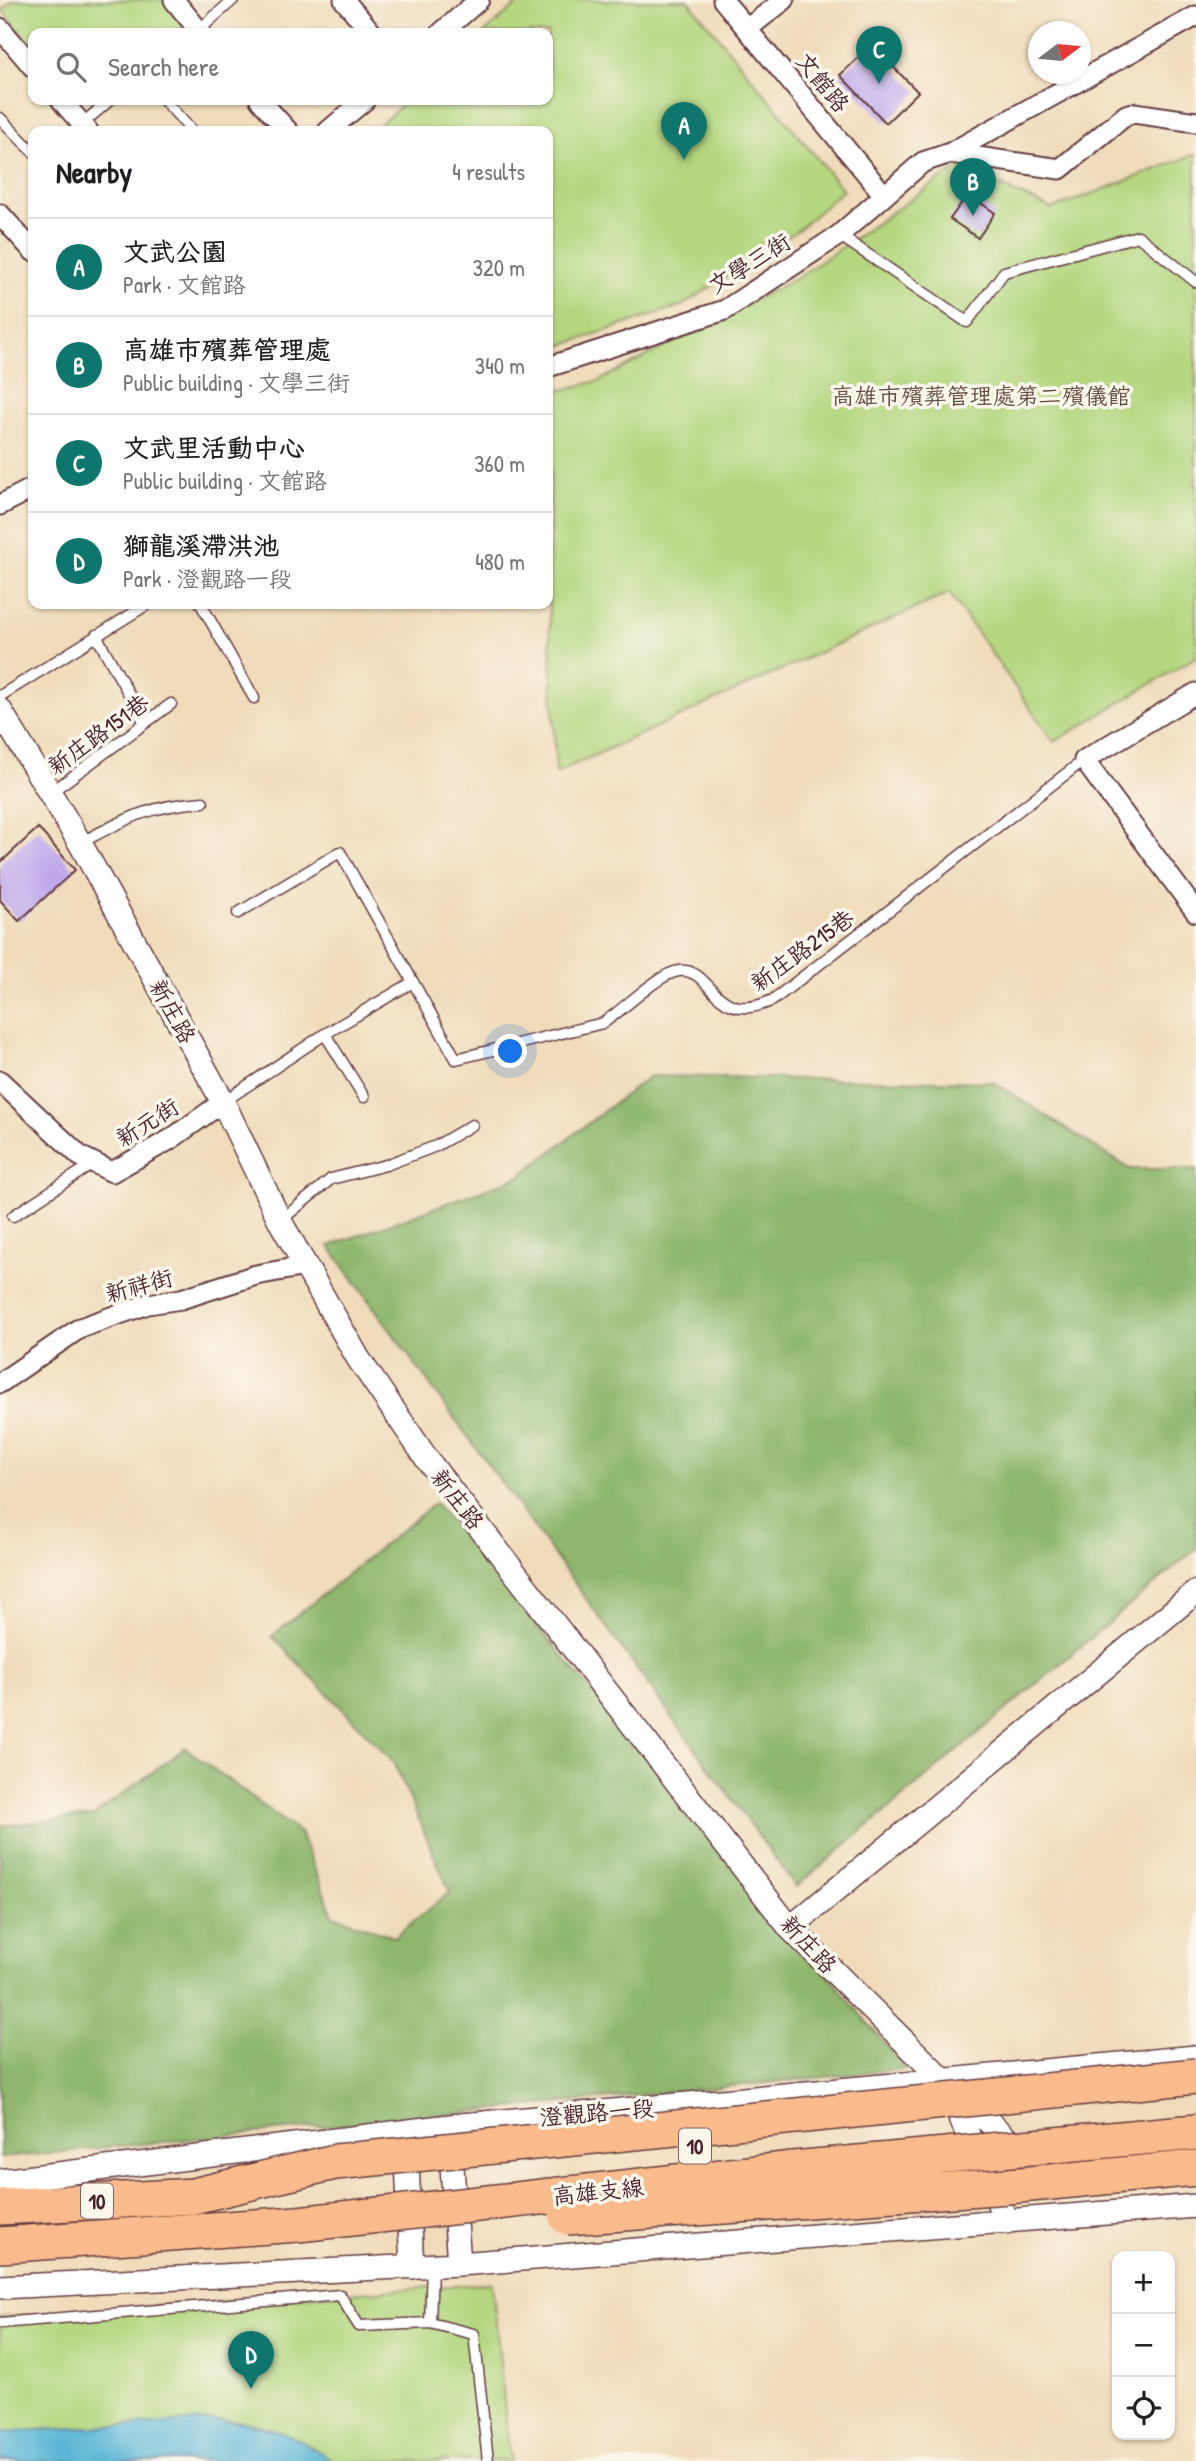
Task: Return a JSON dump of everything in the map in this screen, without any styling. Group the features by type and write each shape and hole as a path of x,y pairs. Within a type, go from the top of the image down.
{"highway":[{"path":"193,2196 335,2162 1196,2076"},
{"name":"高雄支線","path":"0,2207 193,2196 1196,2095"},
{"name":"高雄支線","path":"0,2245 298,2224 793,2169 1196,2132"},
{"path":"298,2224 444,2226 1009,2186 1196,2168"}],"street":[{"path":"174,0 193,28"},
{"path":"344,0 368,28"},
{"path":"447,28 479,0"},
{"name":"文館路","path":"723,0 884,195"},
{"path":"747,29 784,0"},
{"name":"文學三街","path":"553,366 724,310 839,235 923,162 950,153 1196,16"},
{"path":"0,28 28,61"},
{"path":"65,105 84,126"},
{"path":"265,105 283,126"},
{"path":"334,126 359,105"},
{"path":"950,153 1060,169 1126,115 1134,113 1196,122"},
{"path":"0,214 28,245"},
{"path":"0,505 28,491"},
{"path":"1196,693 1084,760 1196,912"},
{"name":"新庄路","path":"0,710 80,844 223,1102 280,1221 358,1358 429,1461 790,1928 944,2081 1007,2222"},
{"name":"新元街","path":"0,1081 80,1156 113,1172 171,1139 223,1102"},
{"name":"新祥街","path":"0,1383 80,1328 148,1304 181,1299 256,1275 305,1266"},
{"path":"790,1928 1196,1592"},
{"name":"澄觀路一段","path":"0,2181 450,2126 1196,2056"},
{"path":"944,2081 1084,2215"},
{"path":"450,2126 458,2264"},
{"path":"406,2131 422,2266"},
{"path":"0,2287 458,2264 1196,2206"}],"lane":[{"path":"199,28 233,0"},
{"path":"86,126 105,105"},
{"path":"168,105 187,126"},
{"path":"0,118 28,147"},
{"path":"839,235 967,322 1004,272 1138,236 1196,282"},
{"path":"0,696 140,609"},
{"path":"204,609 254,698"},
{"path":"96,635 145,723"},
{"name":"新庄路151巷","path":"49,794 171,705"},
{"name":"新庄路215巷","path":"412,982 456,1059 603,1023 623,1011 663,978 678,971 691,972 724,1002 740,1009 754,1009 773,1000 1084,760"},
{"path":"80,844 143,811 168,804 203,802"},
{"path":"223,1102 325,1034 412,982 340,852 239,913"},
{"path":"325,1034 364,1097"},
{"path":"280,1221 331,1179 411,1156 472,1125"},
{"path":"13,1216 94,1163"},
{"path":"422,2266 430,2323"},
{"path":"0,2323 340,2295 359,2326 430,2323 474,2334 488,2461"}],"green space":[{"path":"13,0 164,0 185,25 181,28 28,28 28,41 2,10"},
{"path":"522,0 688,0 843,190 798,230 683,305 553,348 553,126 378,126 402,105 553,105 553,28 490,28"},
{"name":"高雄市殯葬管理處第二殯儀館","path":"1196,154 1196,657 1054,742 949,593 556,773 549,609 553,609 553,392 599,381 797,278 958,167 1052,209"},
{"path":"650,1076 993,1082 1130,1169 1196,1169 1196,1549 796,1887 329,1246 518,1177"},
{"path":"435,1503 906,2069 0,2158 0,1826 93,1816 185,1748 300,1833 333,1915 394,1937 450,1892 394,1762 272,1636"},
{"path":"492,2283 510,2461 0,2461 0,2317"}],"water":[{"path":"223,2420 253,2424 282,2433 334,2461 0,2461 0,2432"}],"building":[{"path":"872,45 918,92 886,123 840,75"},
{"path":"968,194 995,213 978,238 950,219"},
{"path":"38,828 75,870 19,921 0,900 0,863"}],"place":[{"name":"文武里活動中心","path":"879,84"},
{"name":"文武公園","path":"684,160"},
{"name":"高雄市殯葬管理處","path":"973,216"},
{"name":"獅龍溪滯洪池","path":"251,2389"}]}
